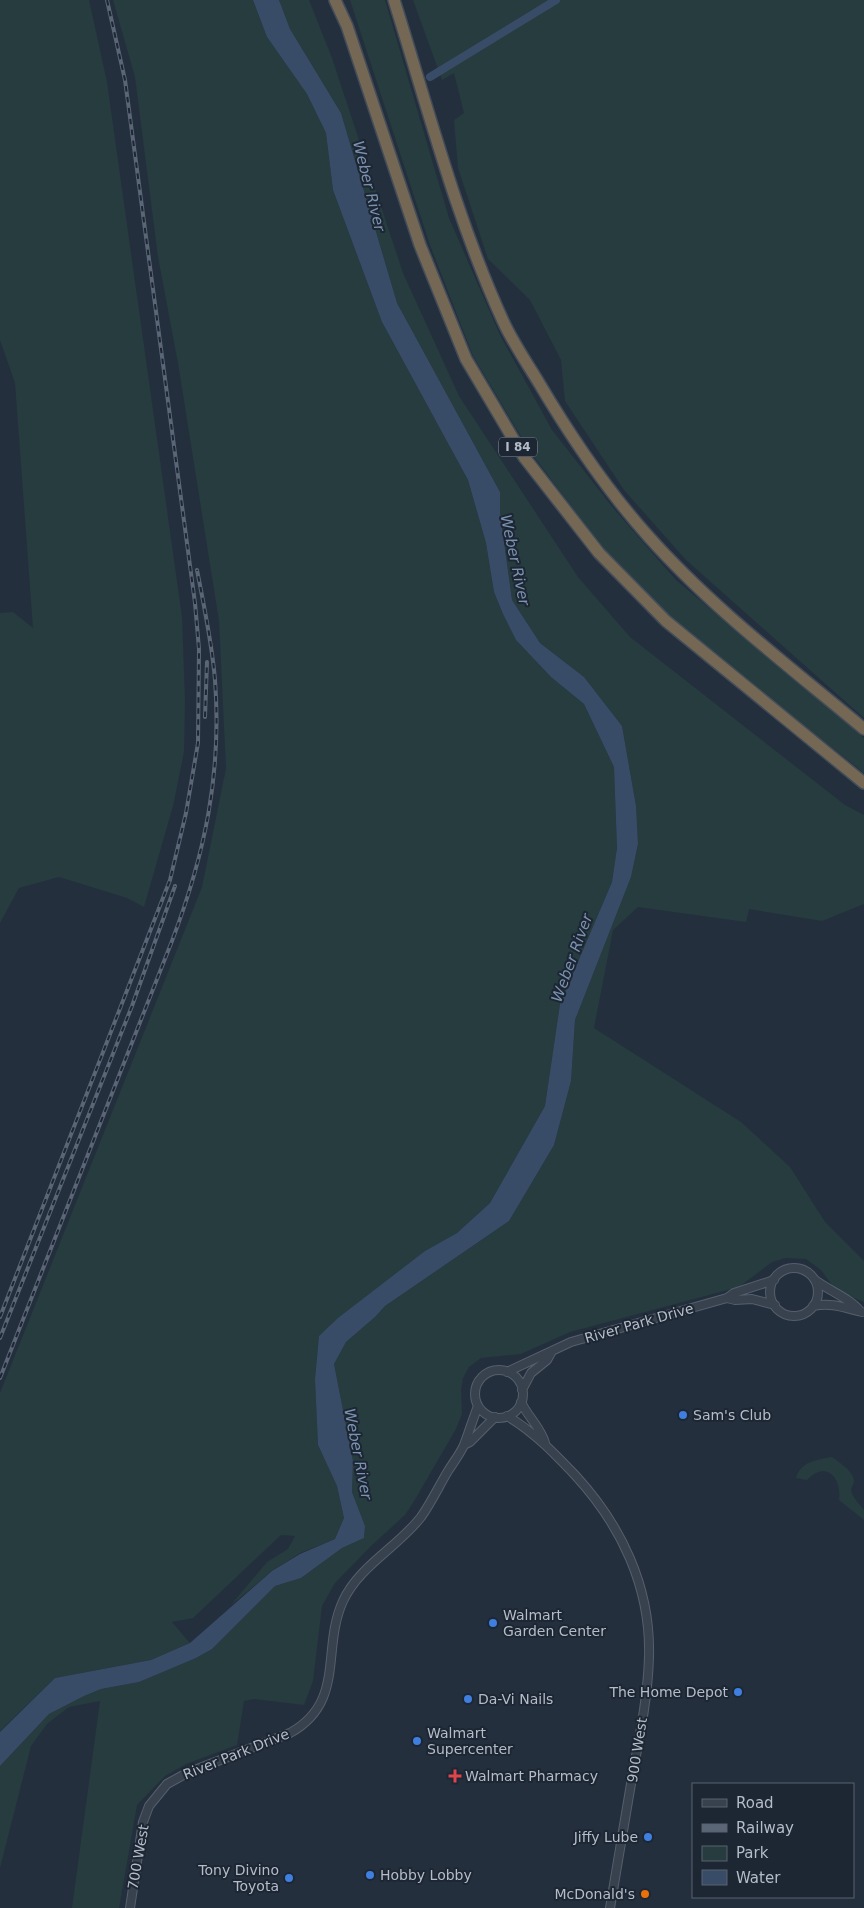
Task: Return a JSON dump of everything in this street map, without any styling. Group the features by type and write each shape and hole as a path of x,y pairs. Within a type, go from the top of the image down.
{"highway":[{"name":"I 84","path":"336,0 347,26 420,245 466,359 524,457 599,552 666,621 864,783"},
{"path":"394,0 471,246 504,324 555,411 585,456 618,500 680,570 741,626 864,729"}],"street":[{"path":"791,1268 805,1270 829,1290 855,1304 862,1312 826,1303 814,1306 803,1314 792,1315 782,1312 775,1305 771,1293 774,1280 778,1275 791,1268"},
{"name":"River Park Drive","path":"507,1372 572,1342 727,1298 734,1293 774,1280"},
{"path":"814,1306 818,1294 815,1280"},
{"name":"River Park Drive","path":"727,1298 735,1300 752,1299 775,1305"},
{"name":"River Park Drive","path":"522,1390 532,1373 547,1360 552,1351"},
{"path":"494,1370 507,1372 517,1379 522,1390 521,1402 513,1413 507,1416 495,1417 478,1406 475,1393 478,1381 494,1370"},
{"name":"900 West","path":"521,1402 526,1413 543,1434 544,1443"},
{"name":"River Park Drive","path":"167,1784 186,1773 290,1733 302,1726 316,1713 327,1688 338,1615 349,1591 363,1574 420,1517 464,1445 478,1406"},
{"name":"900 West","path":"507,1416 522,1425 544,1443 593,1495 616,1528 636,1572 647,1616 649,1643 648,1678 610,1908"},
{"name":"River Park Drive","path":"464,1445 470,1442 495,1417"},
{"name":"700 West","path":"130,1908 143,1822 149,1806 167,1784"}],"green space":[{"path":"0,0 89,0 107,82 182,617 185,700 184,752 173,806 144,907 127,898 59,877 19,888 0,923 0,613 13,612 33,628 15,383 0,340"},
{"path":"113,0 253,0 267,37 307,94 326,133 333,190 382,322 468,480 486,543 494,592 503,614 516,640 551,677 584,704 614,767 617,848 612,882 560,1004 545,1106 490,1203 457,1233 425,1251 319,1336 315,1379 318,1445 337,1486 344,1518 335,1539 300,1553 272,1571 230,1606 267,1562 288,1549 295,1536 281,1535 193,1618 172,1622 190,1643 151,1660 55,1678 0,1731 0,1393 202,887 226,768 219,621 178,363 158,257 135,77"},
{"path":"279,0 309,0 332,58 403,273 459,396 578,577 630,637 845,805 864,815 864,904 822,921 749,909 746,922 638,907 613,930 594,1028 741,1122 790,1167 825,1222 864,1261 864,1302 849,1296 832,1285 821,1270 806,1259 786,1258 772,1262 739,1287 570,1332 521,1354 481,1358 469,1367 463,1378 461,1391 462,1414 456,1429 413,1503 405,1515 335,1583 322,1606 313,1681 304,1705 254,1699 244,1701 237,1745 186,1764 165,1776 137,1805 119,1908 72,1908 100,1701 69,1707 47,1724 31,1746 0,1868 0,1766 49,1714 101,1689 139,1682 196,1658 212,1649 275,1586 301,1578 342,1548 364,1538 365,1526 352,1492 353,1461 334,1364 346,1342 385,1306 509,1221 554,1145 571,1081 575,1020 631,877 638,845 636,806 622,726 584,677 540,643 512,600 500,513 500,492 397,303 341,113 290,29"},
{"path":"350,0 385,0 449,218 500,335 552,430 614,509 676,580 864,738 864,773 672,620 602,547 529,450 473,356 430,245"},
{"path":"413,0 864,0 864,718 686,560 624,490 565,401 561,360 530,300 488,259 458,168 454,120 464,113 454,73 442,80"},
{"path":"832,1457 852,1474 854,1482 851,1492 864,1510 864,1520 839,1500 838,1485 831,1474 820,1472 807,1480 796,1478 798,1472 810,1462"}],"water":[{"path":"253,0 279,0 290,29 341,113 397,303 500,492 500,513 512,600 540,643 584,677 622,726 636,806 638,844 631,877 575,1020 571,1081 554,1145 509,1221 385,1306 346,1342 334,1364 353,1461 352,1492 365,1526 364,1538 342,1548 301,1578 275,1586 212,1649 196,1658 139,1682 101,1689 49,1714 0,1766 0,1732 55,1678 151,1660 190,1643 272,1571 300,1554 335,1539 344,1518 337,1486 318,1445 315,1379 319,1336 338,1318 425,1251 457,1233 490,1203 545,1106 560,1004 612,882 617,848 614,767 584,704 551,677 516,640 503,614 494,592 486,543 468,480 382,322 333,190 326,133 307,94 267,37"}],"waterway":[{"path":"430,77 556,0"}],"railway":[{"path":"0,1317 170,880 186,813 198,743 199,649 195,603 125,80 107,0"},
{"path":"0,1378 172,941 184,909 202,845 213,781 217,714 212,652 197,570"},
{"path":"205,717 207,662"},
{"path":"0,1338 132,1006 175,886"}],"place":[{"name":"Sam's Club","path":"683,1415"},
{"name":"Walmart Garden Center","path":"493,1623"},
{"name":"The Home Depot","path":"738,1692"},
{"name":"Da-Vi Nails","path":"468,1699"},
{"name":"Walmart Supercenter","path":"417,1741"},
{"name":"Walmart Pharmacy","path":"455,1776"},
{"name":"Jiffy Lube","path":"648,1837"},
{"name":"Hobby Lobby","path":"370,1875"},
{"name":"Tony Divino Toyota","path":"289,1878"},
{"name":"McDonald's","path":"645,1894"}],"water label":[{"name":"Weber River","path":"369,186"},
{"name":"Weber River","path":"515,560"},
{"name":"Weber River","path":"572,958"},
{"name":"Weber River","path":"358,1454"}]}
